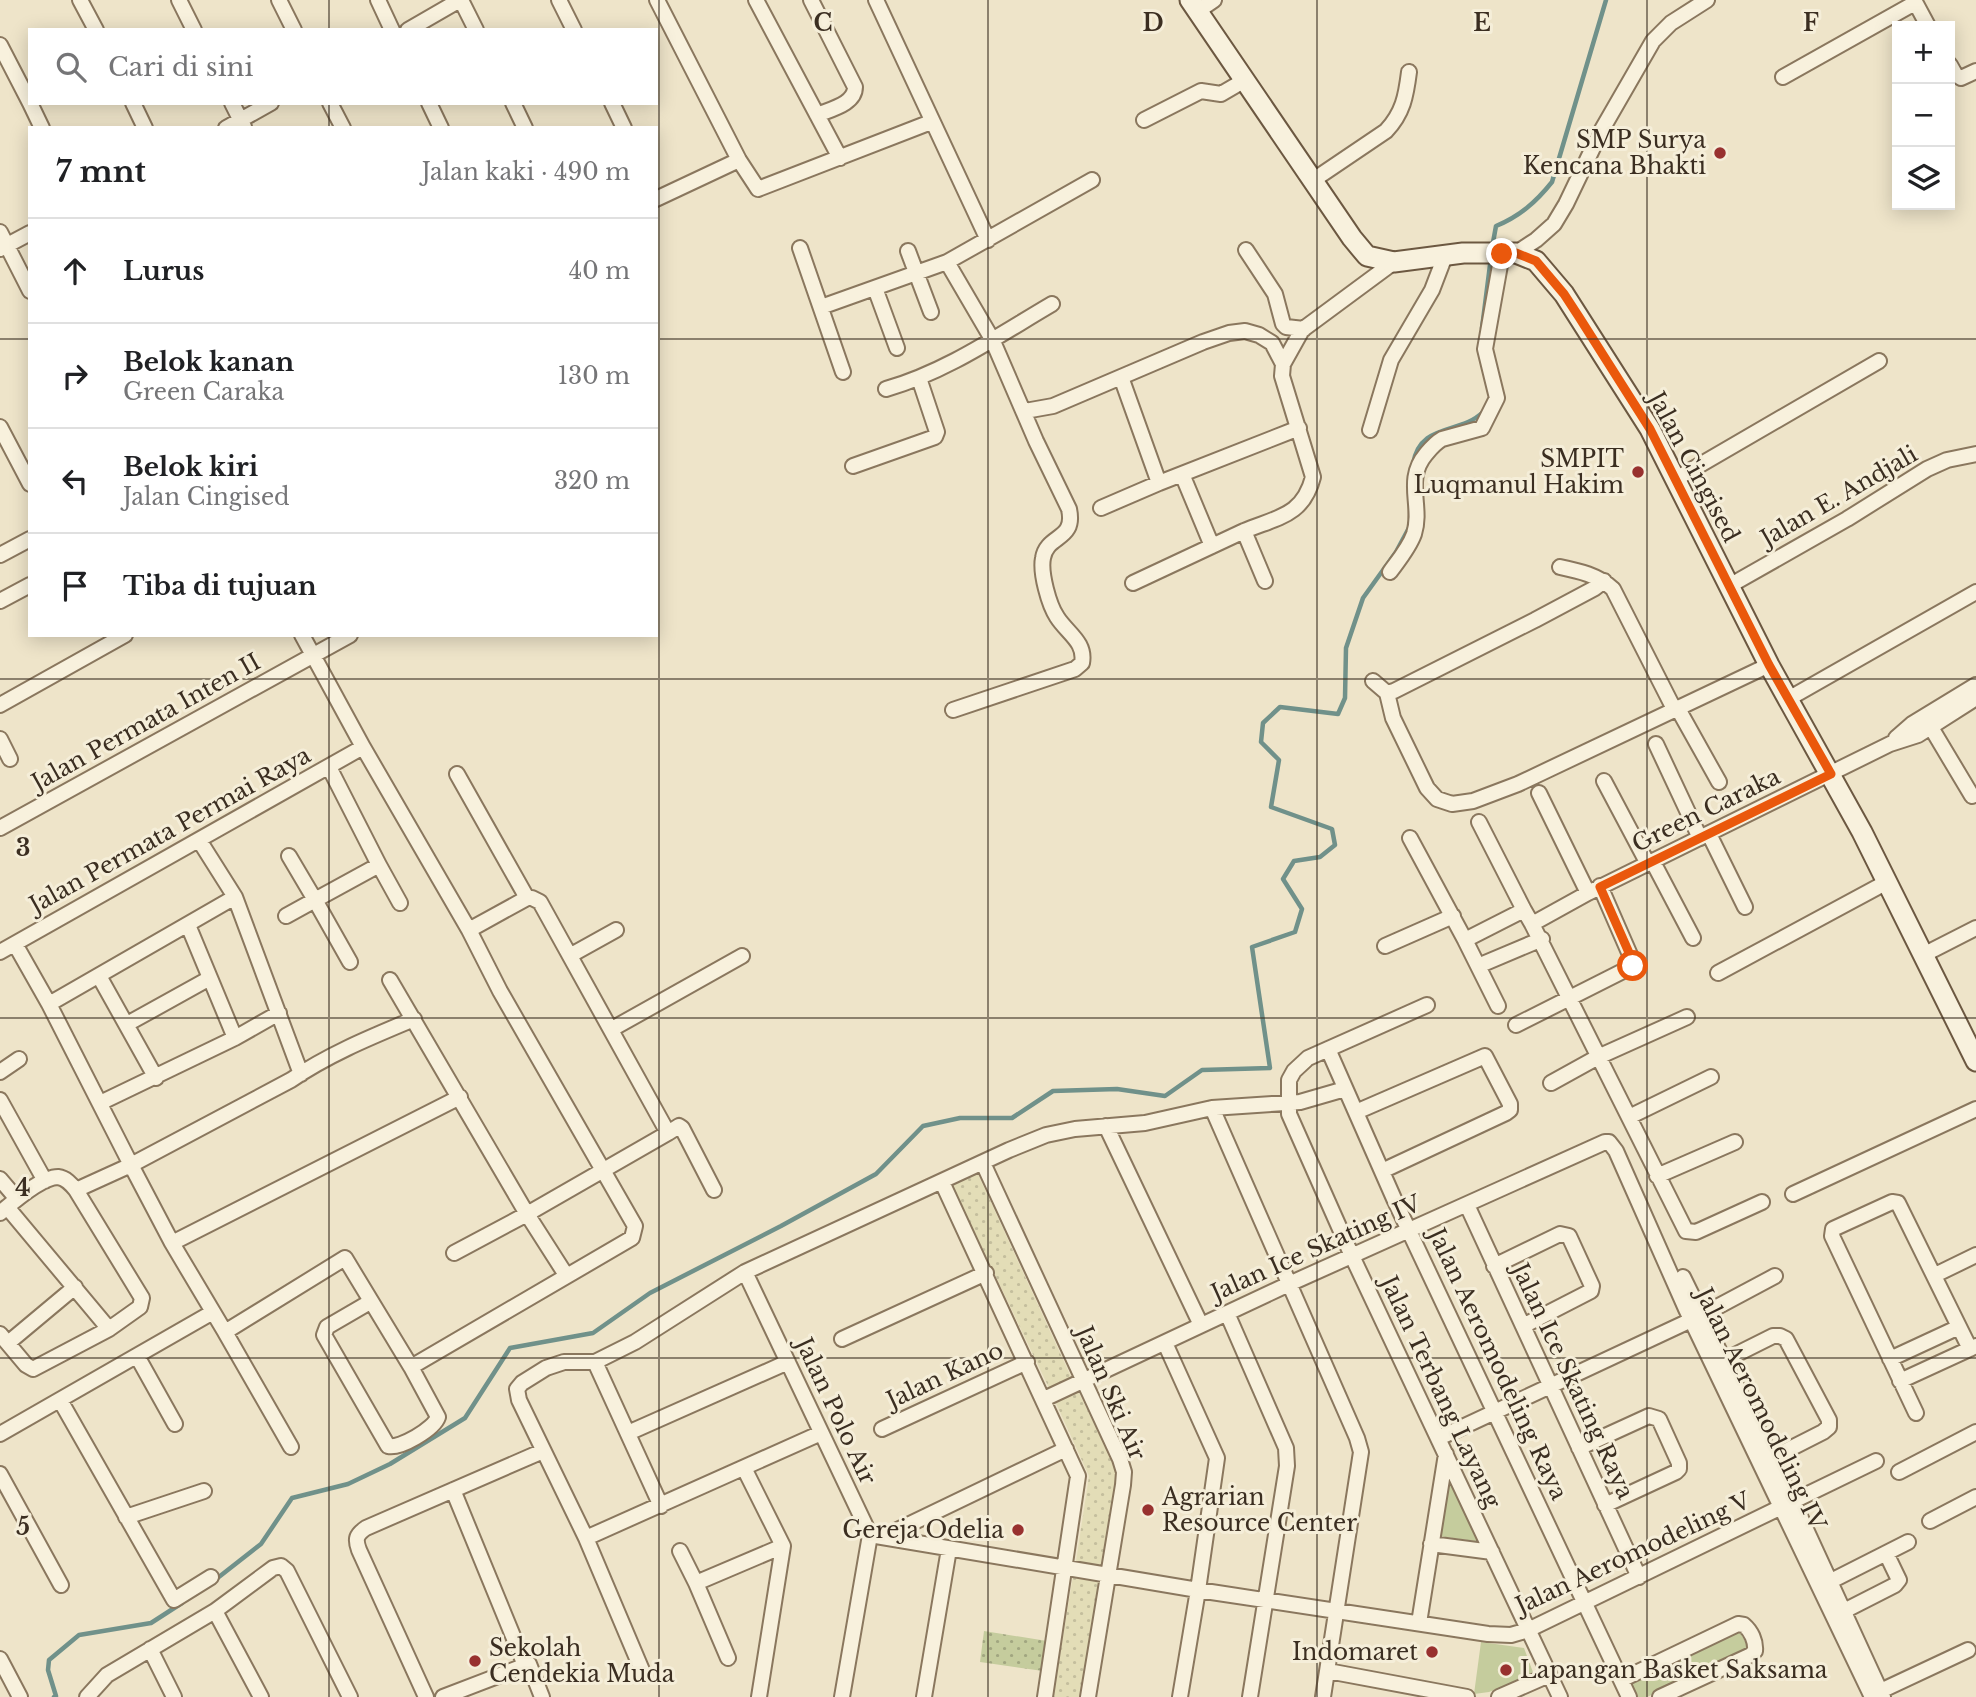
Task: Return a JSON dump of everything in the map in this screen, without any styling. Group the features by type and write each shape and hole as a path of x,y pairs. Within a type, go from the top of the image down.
{"main road":[{"path":"1201,4 1245,80 1362,252 1374,259 1394,262 1501,253"},
{"name":"Jalan Cingised","path":"1501,253 1536,261 1564,294 1650,429 1769,665 1831,774 1887,882 1976,1061"}],"street":[{"path":"80,0 95,28"},
{"path":"179,0 193,28"},
{"path":"279,0 293,28"},
{"path":"378,0 392,28"},
{"path":"411,28 460,0 475,28"},
{"path":"559,0 573,28"},
{"path":"657,0 755,187 762,189 931,122"},
{"path":"756,0 840,158"},
{"path":"811,0 855,87 855,93 850,100 817,115"},
{"path":"876,0 988,240"},
{"path":"1677,0 1686,13"},
{"path":"1390,572 1415,531 1414,472 1422,458 1442,439 1482,428 1497,400 1485,349 1501,253 1536,240 1553,224 1646,51 1662,31 1707,0"},
{"path":"1783,77 1914,1 1925,21"},
{"path":"0,45 28,99"},
{"path":"1955,74 1961,78 1976,71"},
{"path":"1312,181 1386,131 1405,102 1409,72"},
{"path":"1144,120 1201,91 1221,94 1245,80"},
{"path":"31,105 41,126"},
{"path":"134,105 144,126"},
{"path":"233,105 242,124 268,105"},
{"path":"331,105 342,126"},
{"path":"430,105 440,126"},
{"path":"514,105 525,126"},
{"path":"613,105 623,126"},
{"path":"658,196 739,160"},
{"path":"821,307 947,262 1092,180"},
{"path":"0,232 4,247 28,288"},
{"path":"4,247 28,234"},
{"path":"800,248 843,372"},
{"path":"1246,250 1275,294 1283,324 1286,327 1303,329"},
{"path":"908,251 931,312"},
{"path":"1370,430 1391,360 1432,290 1445,256"},
{"path":"947,262 992,339 1025,411 1035,441 1069,509 1072,520 1069,528 1047,549 1043,559 1051,607 1081,645 1084,653 1082,663 1075,669 953,710"},
{"path":"1272,343 1303,329 1394,262"},
{"path":"875,288 897,348"},
{"path":"886,389 919,378 1052,304"},
{"path":"1133,583 1212,545 1297,509 1309,493 1313,477 1282,376 1283,364 1303,329"},
{"path":"1025,411 1053,405 1229,333 1245,331 1259,335 1272,343 1283,364"},
{"path":"1674,480 1879,361"},
{"path":"1121,377 1159,483"},
{"path":"853,466 935,437 937,432 919,378"},
{"path":"0,427 28,480"},
{"path":"1101,508 1299,428"},
{"name":"Jalan E. Andjali","path":"1728,586 1847,519 1927,469 1947,460 1976,454"},
{"path":"1182,474 1212,545"},
{"path":"1244,531 1265,581"},
{"path":"0,555 28,539"},
{"path":"1560,567 1604,581 1612,589 1719,782"},
{"path":"1387,693 1535,620 1604,581"},
{"path":"0,601 28,586"},
{"path":"1788,699 1976,592"},
{"path":"0,705 121,637"},
{"path":"303,637 635,1226 632,1238 411,1367"},
{"name":"Jalan Permata Inten II","path":"0,828 346,637"},
{"path":"1373,681 1387,693 1393,718 1427,788 1437,799 1452,804 1474,801 1518,784 1769,665"},
{"path":"1924,724 1976,685"},
{"path":"1924,724 1976,698"},
{"path":"1924,724 1972,796"},
{"name":"Green Caraka","path":"1532,924 1594,890 1890,744 1924,724"},
{"path":"0,739 10,759"},
{"path":"1656,744 1745,907"},
{"name":"Jalan Permata Permai Raya","path":"4,948 363,747"},
{"path":"329,766 400,903"},
{"path":"457,774 527,898"},
{"path":"1604,781 1693,938"},
{"path":"1516,1025 1634,964 1539,793"},
{"path":"1479,822 1542,939 1686,1231 1691,1232 1762,1202"},
{"path":"1410,838 1498,1006"},
{"path":"199,840 235,897 301,1074"},
{"path":"289,856 350,962"},
{"path":"286,916 379,865"},
{"path":"1718,973 1887,882"},
{"path":"49,1004 235,897"},
{"path":"469,930 527,898 540,902 668,1133"},
{"path":"1465,940 1524,910"},
{"path":"1385,946 1453,916"},
{"path":"188,925 234,1038"},
{"path":"1923,955 1976,928"},
{"path":"571,955 616,930"},
{"path":"1478,966 1542,939"},
{"path":"4,948 49,1004 173,1243 291,1447"},
{"path":"612,1029 741,956"},
{"path":"99,976 156,1078"},
{"path":"127,1024 210,978"},
{"path":"390,980 527,1214 566,1275"},
{"path":"1287,1103 1289,1080 1308,1058 1427,1005"},
{"path":"100,1103 156,1078 279,1013"},
{"path":"1551,1083 1598,1057 1687,1017"},
{"path":"76,1190 131,1165 344,1048 414,1019"},
{"name":"Jalan Aeromodeling Raya","path":"1328,1049 1409,1230 1629,1697"},
{"path":"1356,1112 1485,1056 1510,1104 1510,1110 1506,1114 1382,1171"},
{"path":"0,1072 19,1059"},
{"path":"1629,1117 1711,1077"},
{"path":"643,1675 586,1538 519,1401 517,1389 522,1383 546,1368 564,1362 595,1362 635,1342 746,1272 1046,1136 1075,1129 1145,1123 1212,1108 1315,1099 1345,1089"},
{"path":"173,1243 460,1097"},
{"path":"0,1100 45,1181"},
{"name":"Jalan Terbang Layang","path":"1287,1103 1289,1114 1352,1256 1560,1697"},
{"path":"1212,1108 1361,1452 1323,1697"},
{"path":"1793,1194 1976,1109"},
{"path":"454,1252 527,1214 679,1126 714,1190"},
{"path":"1107,1126 1200,1325"},
{"name":"Jalan Ice Skating IV","path":"1044,1399 1289,1284 1609,1142"},
{"name":"Jalan Aeromodeling IV","path":"1609,1142 1616,1151 1693,1314 1788,1504 1830,1581 1875,1695"},
{"path":"1657,1176 1735,1142"},
{"name":"Jalan Ski Air","path":"983,1163 1124,1472 1088,1697"},
{"path":"8,1207 45,1181 59,1177 68,1181 142,1298 139,1307 109,1329 33,1368 26,1365 4,1339 75,1287"},
{"path":"0,1179 8,1207 109,1329"},
{"path":"942,1182 1078,1476 1045,1697"},
{"path":"1900,1381 1973,1347 1959,1327 1896,1201 1833,1229 1832,1236 1900,1381 1916,1413"},
{"name":"Jalan Ice Skating Raya","path":"1467,1205 1639,1577"},
{"path":"1494,1266 1560,1234 1569,1236 1592,1286 1591,1291 1523,1326"},
{"path":"1935,1275 1976,1255"},
{"path":"225,1332 345,1258 438,1417 434,1426 395,1448 388,1446 324,1335 327,1327 370,1302"},
{"name":"Jalan Polo Air","path":"746,1272 821,1433 877,1535"},
{"path":"842,1339 986,1273"},
{"path":"1439,1438 1775,1276"},
{"name":"Jalan Aeromodeling IV","path":"1684,1277 1693,1314 1723,1361 1772,1458 1788,1504 1875,1695"},
{"path":"0,1434 213,1312"},
{"path":"1227,1313 1286,1448 1287,1465 1251,1697"},
{"path":"1890,1359 1959,1327"},
{"path":"1723,1361 1773,1336 1786,1339 1829,1420 1829,1427 1823,1432 1772,1458"},
{"path":"1165,1343 1217,1458 1180,1697"},
{"path":"137,1356 175,1424"},
{"path":"595,1362 660,1506"},
{"path":"628,1433 788,1362"},
{"name":"Jalan Kano","path":"882,1429 1027,1362"},
{"path":"60,1400 174,1600 211,1577"},
{"path":"1579,1448 1649,1416 1659,1419 1679,1463 1679,1469 1605,1505"},
{"path":"1899,1472 1976,1432"},
{"path":"586,1538 821,1433"},
{"path":"842,1697 877,1535 1066,1449"},
{"path":"426,1697 356,1541 357,1534 543,1451"},
{"path":"1419,1623 1446,1454"},
{"name":"Jalan Aeromodeling V","path":"877,1535 1198,1590 1488,1634 1511,1635 1586,1603 1876,1461"},
{"path":"744,1468 783,1546 759,1697"},
{"path":"0,1474 61,1585"},
{"path":"453,1490 524,1663 542,1697"},
{"path":"126,1517 204,1491"},
{"path":"1930,1521 1976,1497"},
{"path":"1830,1581 1908,1542"},
{"path":"1431,1544 1492,1552"},
{"path":"696,1583 783,1546"},
{"path":"924,1697 949,1549"},
{"path":"680,1551 728,1658"},
{"path":"1844,1611 1895,1585 1899,1580 1886,1553"},
{"path":"87,1697 107,1675 215,1611 274,1568 281,1566 350,1697"},
{"path":"215,1611 261,1697"},
{"path":"1621,1680 1738,1625 1744,1625 1748,1629 1756,1644 1751,1655 1660,1697"},
{"path":"150,1649 174,1697"},
{"path":"1875,1695 1968,1650"},
{"path":"0,1659 20,1697"},
{"path":"443,1697 524,1663"},
{"path":"524,1663 533,1697"},
{"path":"1328,1671 1394,1690 1466,1697"},
{"path":"1499,1697 1549,1675"}],"shaded area":[{"path":"977,1172 1072,1379 1050,1390 951,1183"},
{"path":"1078,1391 1118,1473 1104,1565 1076,1561 1089,1476 1055,1401"},
{"path":"1073,1576 1101,1581 1082,1697 1053,1697"}],"green space":[{"path":"1449,1472 1482,1542 1438,1536"},
{"path":"984,1631 1047,1641 1043,1671 980,1662"},
{"path":"1740,1631 1749,1650 1647,1697 1636,1697 1629,1682"},
{"name":"Lapangan Basket Saksama","path":"1481,1642 1524,1648 1534,1675 1489,1692 1474,1694"}],"waterway":[{"path":"1492,248 1496,226 1527,208 1552,182 1606,0"},
{"path":"1482,328 1491,257"},
{"path":"1413,464 1417,451 1432,435 1463,424 1483,412"},
{"path":"215,1580 261,1544 292,1498 348,1484 390,1464 465,1418 510,1348 593,1333 650,1293 876,1174 923,1126 960,1118 1012,1118 1053,1091 1117,1089 1165,1096 1202,1070 1270,1068 1252,947 1295,932 1302,909 1283,879 1294,861 1320,857 1335,845 1332,829 1271,807 1279,760 1261,742 1263,723 1280,707 1338,714 1345,698 1346,648 1363,598 1396,552 1411,524"},
{"path":"54,1697 56,1696 48,1670 49,1660 79,1635 151,1623 182,1603"}],"place":[{"name":"SMP Surya Kencana Bhakti","path":"1720,153"},
{"name":"SMPIT Luqmanul Hakim","path":"1638,472"},
{"name":"Agrarian Resource Center","path":"1148,1510"},
{"name":"Gereja Odelia","path":"1018,1530"},
{"name":"Indomaret","path":"1432,1652"},
{"name":"Sekolah Cendekia Muda","path":"475,1661"},
{"name":"Lapangan Basket Saksama","path":"1506,1670"}],"route":[{"path":"1502,254 1516,253 1527,256 1546,271 1564,294 1650,429 1691,515 1769,665 1831,774 1600,887 1633,966"}]}
